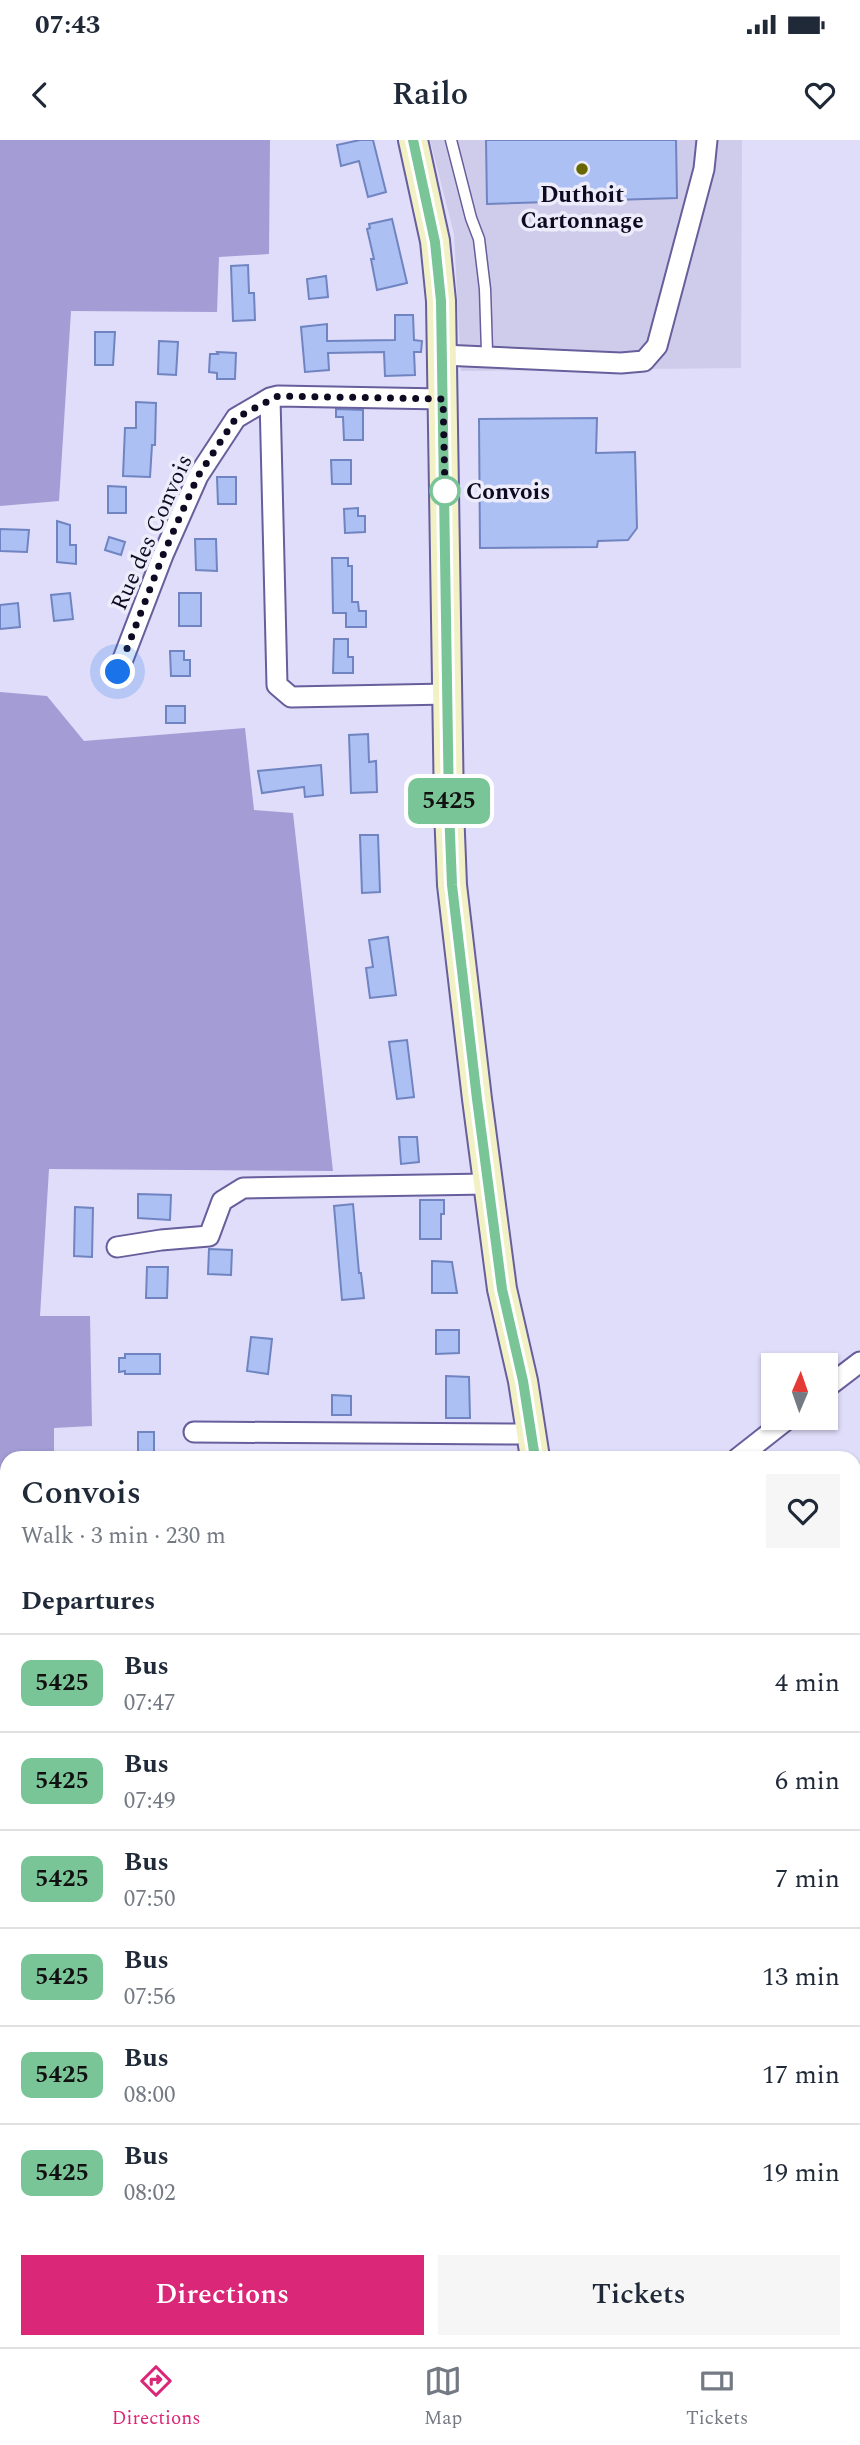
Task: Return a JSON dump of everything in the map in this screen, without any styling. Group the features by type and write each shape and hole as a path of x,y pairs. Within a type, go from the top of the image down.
{"street":[{"path":"194,1432 518,1446 502,1289 452,885 441,301 435,242 413,140"},
{"path":"442,355 621,363 644,361 657,346 704,169 707,140"},
{"name":"Rue des Convois","path":"118,672 163,555 198,476 236,418 270,398 297,395 443,399"},
{"path":"270,398 277,685 291,697 448,694"},
{"path":"117,1247 209,1236 222,1201 243,1188 488,1184"},
{"path":"502,1289 523,1381 534,1451"},
{"path":"838,1379 860,1362"},
{"path":"747,1451 774,1430"}],"lane":[{"path":"451,140 479,239 488,352 484,357"}],"shaded area":[{"path":"0,140 270,140 269,254 219,257 217,312 71,311 59,501 0,506"},
{"path":"430,140 742,140 741,368 461,371 454,234"},
{"path":"0,692 47,696 84,741 245,728 254,810 293,813 333,1171 49,1169 40,1316 90,1316 92,1426 54,1428 54,1451 0,1451"}],"building":[{"path":"373,140 386,192 368,197 359,161 341,166 337,145"},
{"name":"Duthoit Cartonnage","path":"486,140 676,140 677,198 487,204"},
{"path":"392,219 407,283 377,290 367,229 370,228 369,224"},
{"path":"248,265 249,293 254,293 255,320 233,321 231,266"},
{"path":"326,276 328,297 309,299 307,279"},
{"path":"395,315 413,315 414,340 422,341 421,352 414,352 415,375 385,376 384,352 328,353 329,370 305,372 301,327 327,324 327,341 395,340"},
{"path":"95,332 115,332 113,365 95,365"},
{"path":"159,341 178,342 176,375 158,374"},
{"path":"217,352 236,353 235,379 217,379 217,373 209,372 210,354 218,354"},
{"path":"136,402 156,403 155,445 152,445 150,477 123,476 125,428 136,428"},
{"path":"336,409 363,410 363,440 344,440 343,417 336,417"},
{"path":"597,418 596,453 635,452 637,528 628,540 598,541 597,547 480,548 479,419"},
{"path":"331,460 351,460 351,484 332,484"},
{"path":"217,477 236,477 236,504 218,504"},
{"path":"108,486 126,487 126,513 108,513"},
{"path":"358,508 358,516 365,516 365,532 345,533 344,509"},
{"path":"57,521 70,525 70,545 76,545 76,564 57,562"},
{"path":"0,529 29,530 27,552 0,551"},
{"path":"109,537 125,542 121,555 105,550"},
{"path":"195,539 216,539 217,571 196,570"},
{"path":"332,558 348,558 348,566 352,566 352,602 358,602 359,611 366,611 366,627 346,627 346,613 333,613"},
{"path":"70,593 73,619 54,621 51,595"},
{"path":"179,593 201,593 201,626 179,626"},
{"path":"18,603 20,627 0,629 0,605"},
{"path":"334,639 348,639 348,657 353,657 353,673 333,673"},
{"path":"170,651 184,651 184,660 190,660 190,676 171,676"},
{"path":"166,706 185,706 185,723 166,723"},
{"path":"368,734 369,762 376,761 377,792 351,793 349,735"},
{"path":"321,765 323,795 305,797 304,787 262,793 258,771"},
{"path":"360,835 378,835 380,892 362,893"},
{"path":"388,937 396,995 370,998 366,968 373,967 369,940"},
{"path":"407,1040 414,1097 397,1099 389,1042"},
{"path":"399,1137 417,1137 419,1162 401,1164"},
{"path":"138,1194 171,1195 170,1220 138,1218"},
{"path":"420,1200 444,1200 441,1239 420,1239"},
{"path":"353,1204 364,1298 342,1300 334,1206"},
{"path":"75,1207 93,1208 92,1257 74,1256"},
{"path":"209,1249 232,1250 231,1275 208,1274"},
{"path":"432,1261 452,1262 457,1293 432,1293"},
{"path":"147,1267 168,1267 167,1298 146,1298"},
{"path":"436,1330 459,1330 459,1353 436,1354"},
{"path":"251,1337 272,1339 268,1374 247,1371"},
{"path":"125,1354 160,1354 160,1374 119,1372 119,1358 125,1358"},
{"path":"446,1376 469,1377 470,1418 446,1418"},
{"path":"332,1395 351,1396 351,1415 332,1415"},
{"path":"138,1432 154,1432 154,1451 138,1451"}],"bus line":[{"name":"5425","path":"413,140 435,242 441,301 452,885 502,1289 523,1381 534,1451"}],"place":[{"name":"Duthoit Cartonnage","path":"582,169"},
{"name":"Convois","path":"445,491"}],"route":[{"path":"118,672 163,555 198,476 236,418 270,398 297,395 443,399 445,491"}]}
